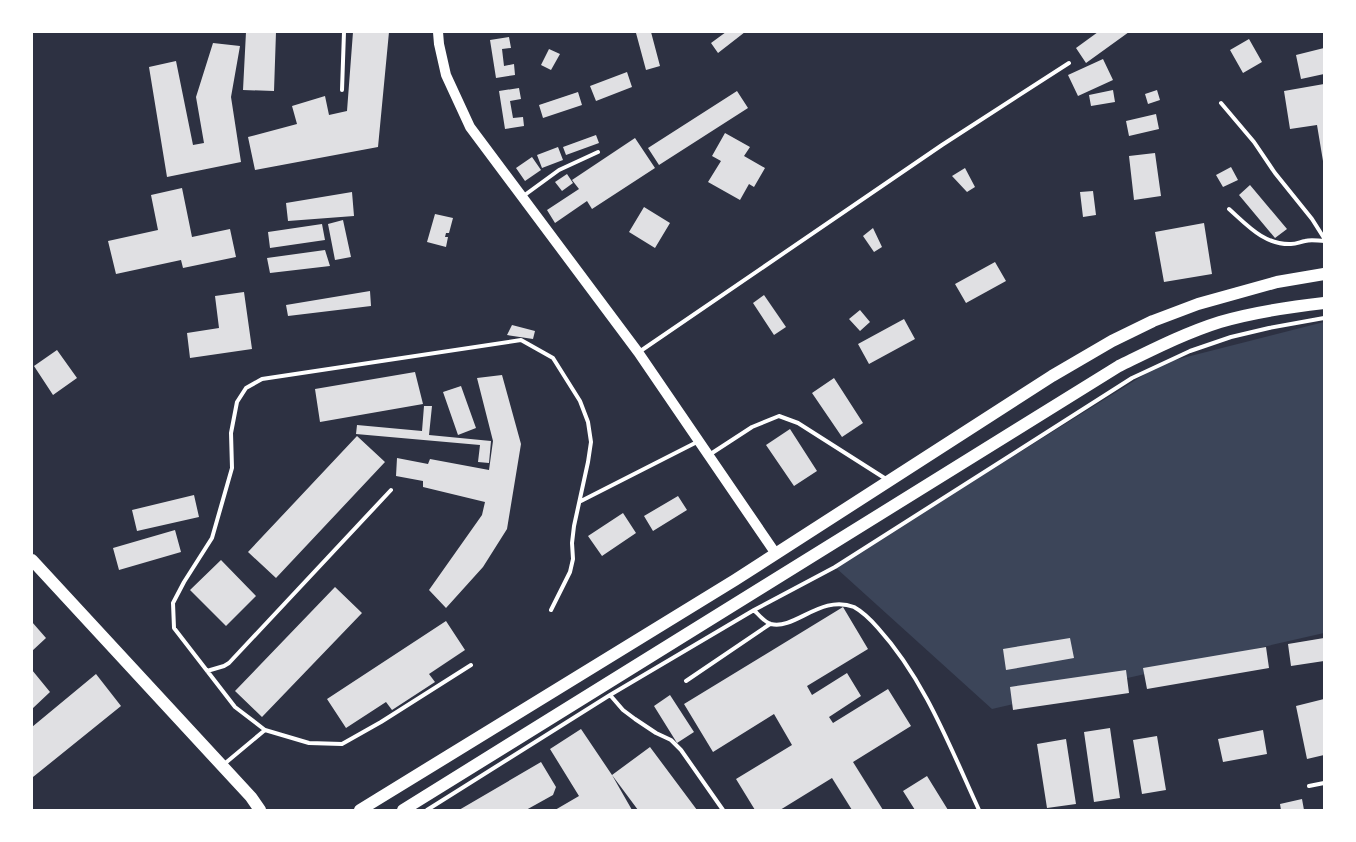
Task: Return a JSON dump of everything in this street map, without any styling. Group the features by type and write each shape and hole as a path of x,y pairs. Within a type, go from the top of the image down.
{"main road":[{"path":"360,810 776,554 1052,376 1112,341 1153,321 1198,304 1276,282 1324,274"},
{"path":"404,810 1119,366 1173,340 1220,322 1272,309 1324,303"},
{"path":"32,560 251,797 260,810"}],"street":[{"path":"438,32 446,75 470,127 638,352 776,554"}],"lane":[{"path":"342,90 344,32"},
{"path":"638,352 942,145 1069,63"},
{"path":"1221,103 1254,142 1275,173 1312,219 1324,240 1306,240 1292,244 1270,240 1255,233 1229,209"},
{"path":"522,197 559,170 598,152"},
{"path":"427,810 610,695 754,610 835,567 1132,378 1190,351 1231,338 1324,318"},
{"path":"471,665 342,744 309,743 265,730 235,707 174,628 173,603 212,538 232,468 231,433 237,402 246,388 262,379 521,340 552,358 579,400 588,422 591,442 572,543 573,559 570,572 551,610"},
{"path":"709,455 752,427 778,416 798,423 889,481"},
{"path":"580,501 700,441"},
{"path":"207,671 229,663 391,490"},
{"path":"754,610 770,624 783,624 809,612 838,604 854,608 869,618 890,641 928,699 979,810"},
{"path":"687,681 770,624"},
{"path":"610,695 634,719 671,740 681,750 723,810"},
{"path":"222,766 265,730"},
{"path":"1309,786 1324,783"}],"shaded area":[{"path":"1324,322 1324,633 992,709 835,567 1163,363"}],"building":[{"path":"246,32 276,32 274,91 243,90"},
{"path":"353,32 389,32 378,147 255,170 248,137 297,124 292,106 325,96 329,115 347,111"},
{"path":"651,32 660,66 646,70 636,33"},
{"path":"726,32 745,32 718,53 711,43"},
{"path":"1098,32 1129,32 1086,63 1076,48"},
{"path":"509,37 511,48 502,49 504,66 514,64 515,75 496,78 490,40"},
{"path":"1249,39 1262,62 1243,73 1230,50"},
{"path":"213,43 240,46 231,97 241,162 167,177 149,67 176,61 193,145 204,143 196,97"},
{"path":"1324,48 1324,74 1301,79 1296,55"},
{"path":"549,49 560,54 551,70 541,65"},
{"path":"1103,59 1113,80 1078,96 1068,75"},
{"path":"627,72 632,87 596,101 590,86"},
{"path":"1324,84 1323,161 1317,125 1290,129 1284,91"},
{"path":"519,88 521,99 510,101 513,118 523,117 524,126 505,129 499,91"},
{"path":"1113,90 1115,102 1091,106 1089,95"},
{"path":"1157,90 1160,100 1148,104 1145,94"},
{"path":"737,91 748,108 659,165 648,148"},
{"path":"578,92 582,105 543,118 539,105"},
{"path":"1156,114 1159,129 1129,136 1126,121"},
{"path":"725,133 750,147 744,156 765,168 754,187 749,184 740,200 708,182 721,161 712,156"},
{"path":"596,135 599,143 566,155 563,147"},
{"path":"635,138 655,168 592,209 587,201 555,223 547,210 579,189 572,180"},
{"path":"558,147 563,160 542,168 537,155"},
{"path":"1155,153 1161,196 1134,200 1129,156"},
{"path":"532,157 541,170 525,181 516,168"},
{"path":"1231,167 1238,180 1223,187 1216,175"},
{"path":"965,168 975,187 967,192 952,176"},
{"path":"567,174 573,183 562,191 555,182"},
{"path":"1250,185 1287,229 1275,238 1239,195"},
{"path":"182,188 192,237 230,229 236,257 183,268 181,260 116,274 108,241 158,230 151,195"},
{"path":"1093,191 1096,215 1083,217 1080,192"},
{"path":"352,192 354,216 288,221 286,203"},
{"path":"644,207 670,223 655,248 629,232"},
{"path":"435,214 453,218 449,233 446,233 445,237 448,237 446,247 427,242"},
{"path":"343,220 351,257 335,260 328,224"},
{"path":"1204,223 1212,274 1164,282 1155,232"},
{"path":"322,224 325,240 270,248 268,232"},
{"path":"873,228 882,247 874,252 863,236"},
{"path":"325,250 330,266 270,273 267,258"},
{"path":"995,262 1006,281 966,303 955,284"},
{"path":"370,291 371,306 288,316 286,305"},
{"path":"244,292 252,349 190,358 187,333 219,328 215,296"},
{"path":"764,295 786,327 774,335 753,303"},
{"path":"860,310 870,322 860,331 849,319"},
{"path":"904,319 915,339 869,364 858,344"},
{"path":"512,325 535,331 533,339 507,335"},
{"path":"57,350 77,378 53,395 34,366"},
{"path":"415,372 423,404 320,422 315,389"},
{"path":"502,375 521,444 507,529 483,567 446,608 429,590 482,515 485,502 423,487 423,481 396,476 397,458 428,464 430,459 489,470 493,441 477,378"},
{"path":"834,378 863,423 842,437 812,393"},
{"path":"461,386 476,428 458,435 443,392"},
{"path":"424,406 432,406 429,435 491,441 489,463 478,462 480,445 356,434 357,425 422,431"},
{"path":"790,429 817,471 794,486 766,445"},
{"path":"357,436 385,462 276,578 248,552"},
{"path":"194,495 199,517 137,531 132,510"},
{"path":"678,496 687,510 653,531 644,516"},
{"path":"623,513 636,533 602,556 588,536"},
{"path":"175,530 181,552 119,570 113,548"},
{"path":"221,560 256,596 226,626 190,590"},
{"path":"335,587 362,613 262,717 235,691"},
{"path":"843,607 868,649 807,686 812,695 847,673 861,696 829,717 833,723 888,689 911,726 853,762 883,810 852,810 832,778 780,810 755,810 736,779 792,745 774,714 713,752 684,704"},
{"path":"446,621 465,650 429,674 435,682 392,710 386,702 346,728 327,699"},
{"path":"32,622 46,638 32,651"},
{"path":"1070,638 1074,658 1006,670 1003,649"},
{"path":"1324,638 1324,661 1291,666 1288,644"},
{"path":"1266,647 1269,668 1147,689 1143,668"},
{"path":"32,670 50,692 32,709"},
{"path":"1126,670 1129,693 1013,710 1010,687"},
{"path":"96,674 121,706 33,777 32,727"},
{"path":"670,695 694,732 677,743 654,706"},
{"path":"1324,699 1324,755 1307,759 1296,706"},
{"path":"1110,728 1120,798 1094,802 1084,732"},
{"path":"581,729 632,810 555,810 579,796 550,749"},
{"path":"1263,730 1267,754 1223,762 1218,739"},
{"path":"1157,736 1166,790 1142,794 1133,740"},
{"path":"1066,739 1076,804 1047,808 1037,744"},
{"path":"650,747 697,810 638,810 612,775"},
{"path":"541,762 556,787 553,795 526,810 459,810"},
{"path":"927,776 948,810 915,810 903,791"},
{"path":"1302,799 1304,810 1281,810 1280,804"}]}
